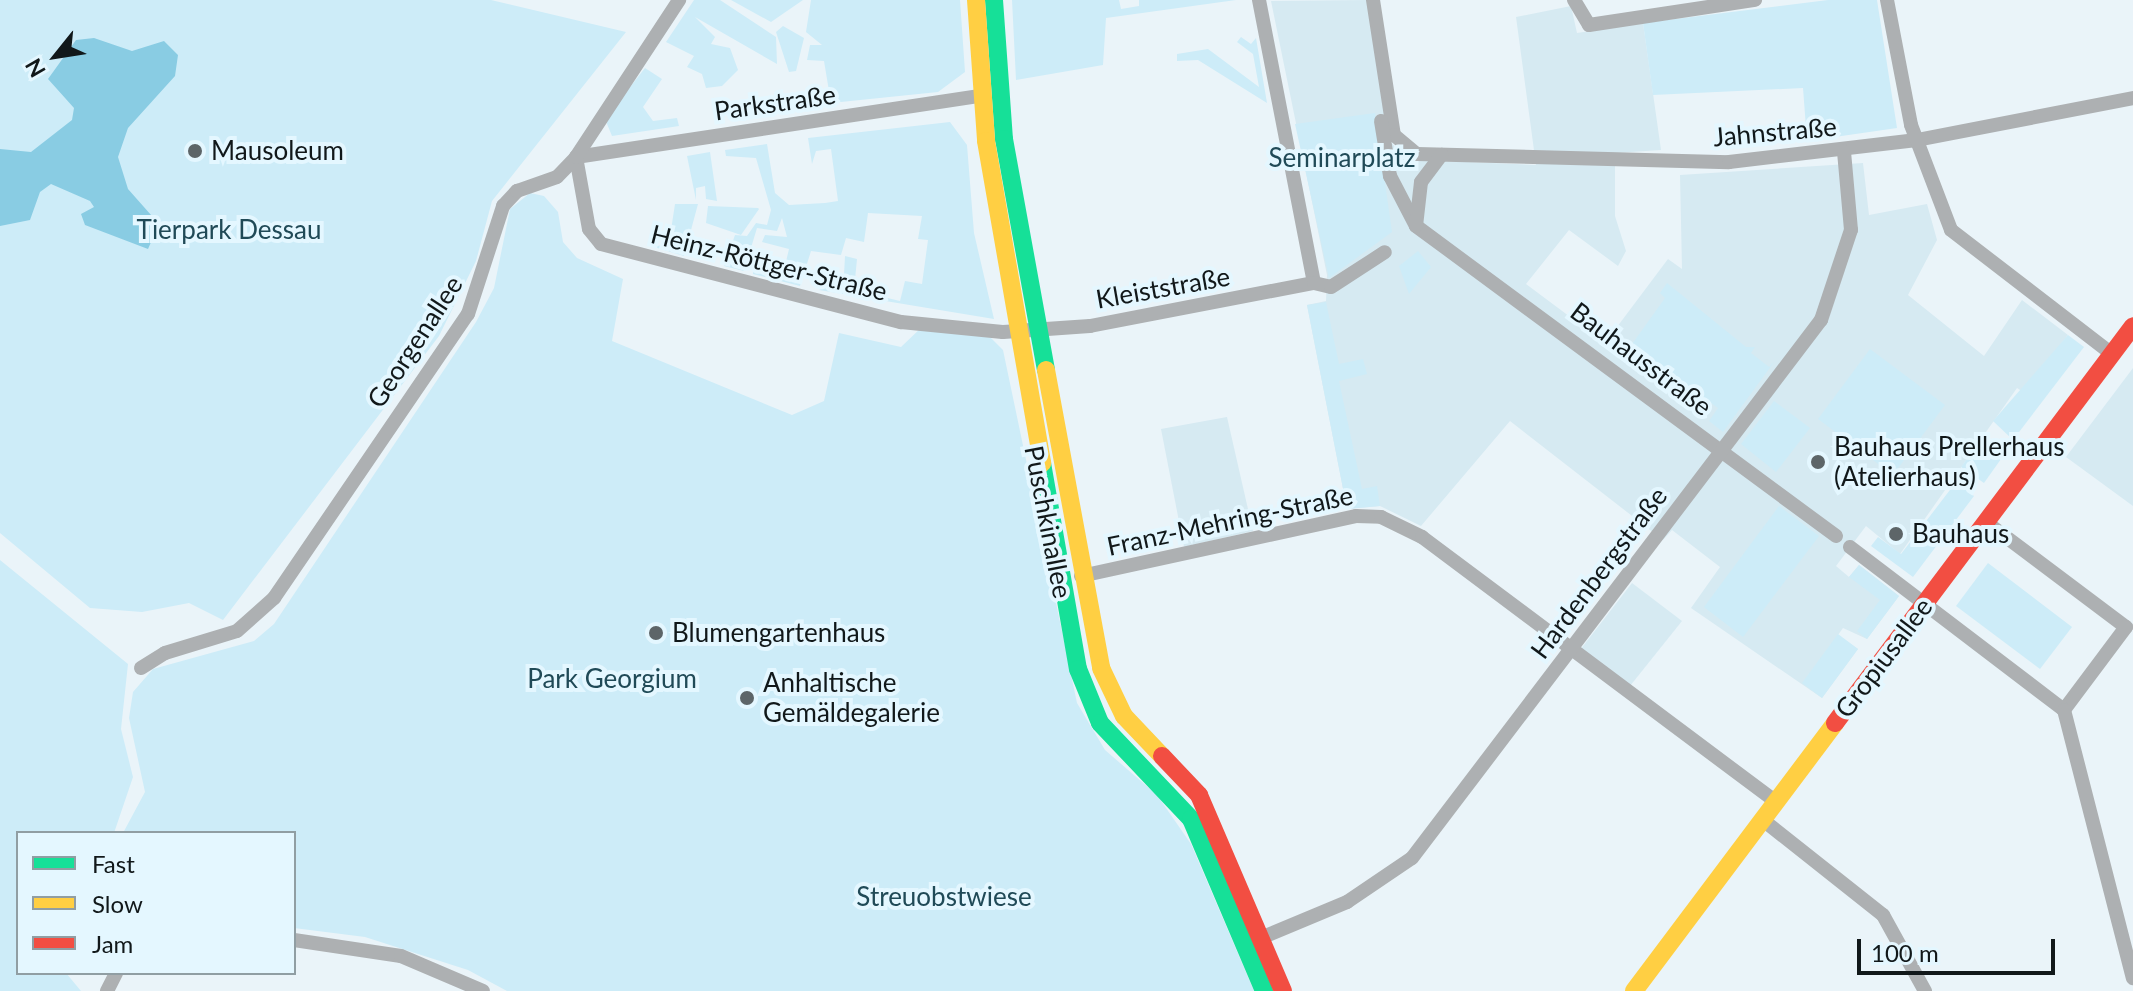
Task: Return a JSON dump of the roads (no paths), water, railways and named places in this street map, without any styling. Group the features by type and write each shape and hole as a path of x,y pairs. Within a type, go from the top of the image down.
{"main road":[{"name":"Puschkinallee","path":"976,0 981,96 1027,330 1081,576 1114,701 1199,795 1263,937 1283,991"},
{"name":"Puschkinallee","path":"994,0 1002,123 1027,330 1030,424 1086,694 1109,735 1187,812 1264,991"},
{"name":"Gropiusallee","path":"1634,991 2133,326"}],"street":[{"name":"Georgenallee","path":"141,668 165,653 237,631 274,598 468,314 503,206 517,191 557,177 576,157 679,0"},
{"path":"1259,0 1314,283 1331,287 1385,252"},
{"name":"Jahnstraße","path":"1373,0 1394,135 1417,154 1659,163 1844,151 2133,98"},
{"path":"1576,7 1592,25 1755,0"},
{"path":"1887,0 1917,140 1959,240 2112,354"},
{"name":"Parkstraße","path":"576,157 981,96"},
{"path":"1381,121 1390,176 1416,226"},
{"name":"Hardenbergstraße","path":"1263,937 1347,902 1412,858 1723,451 1834,295 1851,230 1844,151"},
{"path":"1416,226 1421,182 1441,155"},
{"name":"Heinz-Röttger-Straße","path":"576,157 589,229 601,244 920,323 1027,330"},
{"name":"Bauhausstraße","path":"1416,226 1836,536"},
{"name":"Kleiststraße","path":"1027,330 1129,321 1314,283"},
{"name":"Franz-Mehring-Straße","path":"1081,576 1356,516 1381,517 1410,529 1776,802"},
{"path":"1986,522 2129,628 2064,710"},
{"path":"1850,547 2064,710 2128,947 2133,978"},
{"path":"1763,820 1883,915 1925,991"},
{"path":"296,940 401,956 473,989"}],"water":[{"path":"94,38 132,51 164,41 178,55 175,76 128,128 118,157 128,189 159,224 148,249 85,225 81,214 94,207 90,201 51,184 40,192 30,220 0,226 0,149 31,152 72,120 74,108 48,79 76,40"}],"place":[{"name":"Mausoleum","path":"195,151"},
{"name":"Bauhaus Prellerhaus (Atelierhaus)","path":"1818,462"},
{"name":"Bauhaus","path":"1896,534"},
{"name":"Blumengartenhaus","path":"656,633"},
{"name":"Anhaltische Gemäldegalerie","path":"747,698"}],"park label":[{"name":"Seminarplatz","path":"1342,158"},
{"name":"Tierpark Dessau","path":"229,230"},
{"name":"Park Georgium","path":"612,679"},
{"name":"Streuobstwiese","path":"944,897"}]}
